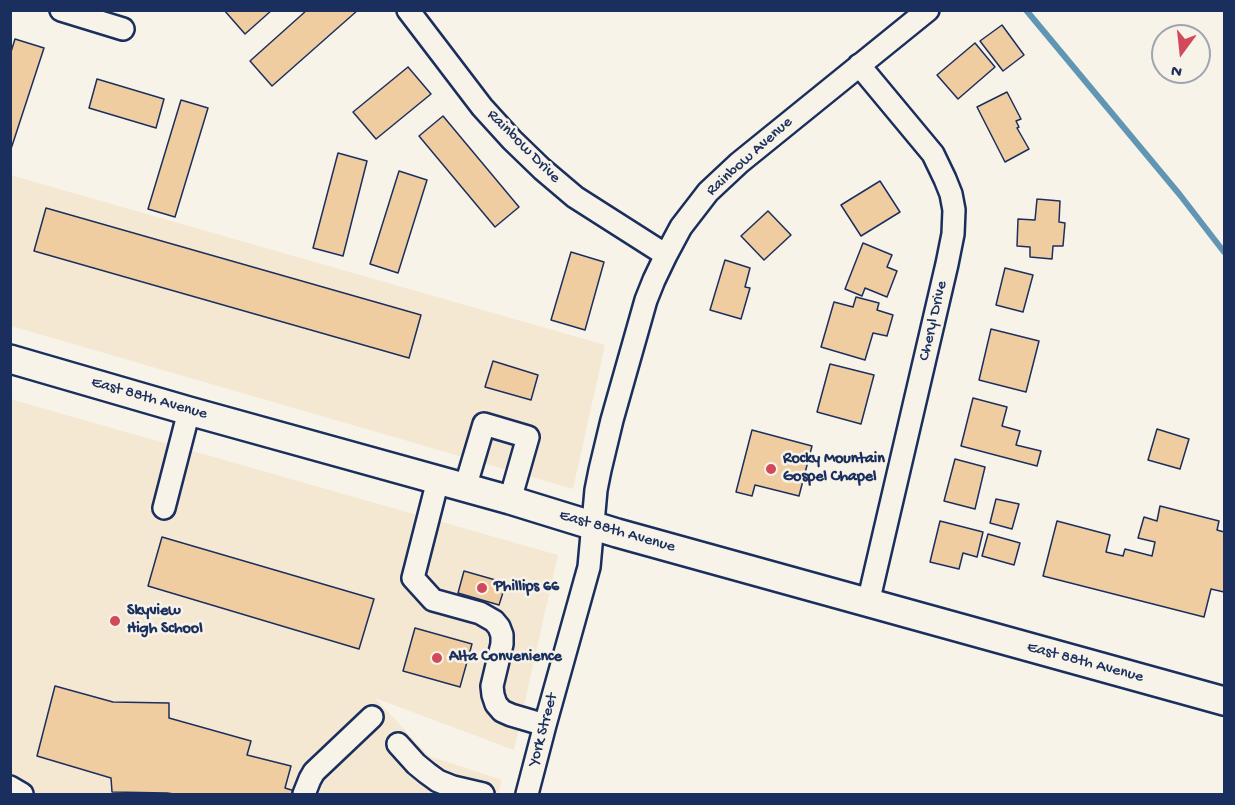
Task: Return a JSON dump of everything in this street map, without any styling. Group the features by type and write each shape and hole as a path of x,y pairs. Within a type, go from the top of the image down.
{"main road":[{"name":"East 88th Avenue","path":"10,359 868,603 1224,701"}],"street":[{"path":"61,10 123,29"},
{"name":"Rainbow Drive","path":"408,10 482,107 542,169 575,196 666,255"},
{"name":"Rainbow Avenue","path":"593,525 600,470 643,308 654,280 681,227 708,192 739,163 928,10"},
{"name":"Cheryl Drive","path":"859,65 933,154 951,194 954,210 953,234 947,264 868,603"},
{"path":"164,508 189,411"},
{"path":"465,488 484,423 528,436 510,500"},
{"path":"438,480 413,578 433,600 480,613 494,621 502,635 492,686 496,704 502,711 511,715 545,725"},
{"name":"York Street","path":"527,795 589,567 593,525"},
{"path":"304,795 314,772 372,717"},
{"path":"398,744 416,764 438,781 483,795"},
{"path":"10,786 22,795"}],"shaded area":[{"path":"10,175 605,345 573,489 11,326"},
{"path":"10,399 558,555 514,750 375,698 429,756 502,780 498,794 11,794"}],"building":[{"path":"224,10 272,10 245,34"},
{"path":"307,10 358,10 272,86 250,61"},
{"path":"1002,25 1024,55 1003,71 980,41"},
{"path":"15,39 44,48 10,152 10,55"},
{"path":"975,43 995,67 958,99 937,75"},
{"path":"408,67 431,94 376,139 353,112"},
{"path":"97,79 164,99 156,128 89,108"},
{"path":"1007,92 1021,119 1016,121 1019,127 1017,128 1029,149 1005,162 977,107"},
{"path":"181,100 208,108 175,217 148,209"},
{"path":"443,116 519,207 495,227 419,136"},
{"path":"338,153 367,161 343,256 313,248"},
{"path":"399,171 427,180 398,273 370,264"},
{"path":"880,181 900,212 861,236 841,205"},
{"path":"1037,199 1060,201 1059,222 1065,223 1063,246 1053,246 1052,259 1030,257 1030,247 1017,246 1018,219 1035,220"},
{"path":"46,208 421,315 409,358 34,251"},
{"path":"768,211 791,235 764,260 741,236"},
{"path":"863,243 892,255 887,267 897,271 887,297 865,288 862,296 845,289"},
{"path":"571,252 604,262 585,330 551,320"},
{"path":"725,260 750,268 745,287 750,288 741,319 710,310"},
{"path":"1005,268 1033,275 1023,312 996,305"},
{"path":"856,297 879,303 877,310 893,315 887,336 873,333 865,360 821,347 834,302 853,307"},
{"path":"991,329 1039,341 1026,392 979,380"},
{"path":"493,361 538,375 531,400 485,387"},
{"path":"830,364 874,375 861,424 817,412"},
{"path":"973,398 1007,407 1002,426 1020,431 1016,445 1041,451 1037,466 961,446"},
{"path":"1157,429 1189,439 1180,469 1148,460"},
{"path":"752,430 812,446 799,496 755,485 752,496 736,492"},
{"path":"955,459 985,467 975,509 944,501"},
{"path":"996,499 1019,504 1012,529 990,523"},
{"path":"1160,506 1219,521 1217,530 1224,532 1224,592 1211,589 1204,617 1043,576 1057,521 1110,535 1106,552 1123,556 1125,549 1152,556 1155,542 1138,538 1144,517 1157,521"},
{"path":"940,521 983,532 977,557 963,553 959,569 930,562"},
{"path":"988,534 1020,543 1014,565 982,556"},
{"path":"162,537 374,599 359,649 148,586"},
{"name":"Phillips 66","path":"464,571 506,583 499,605 458,593"},
{"name":"Alta Convenience","path":"415,628 472,644 460,687 403,671"},
{"path":"55,686 113,702 169,703 169,718 251,741 247,755 291,766 285,788 298,792 297,794 174,794 112,792 111,778 37,756"}],"waterway":[{"path":"1026,10 1180,195 1224,252"}],"place":[{"name":"Rocky Mountain Gospel Chapel","path":"771,469"},
{"name":"Phillips 66","path":"482,588"},
{"name":"Skyview High School","path":"115,621"},
{"name":"Alta Convenience","path":"437,658"}]}
